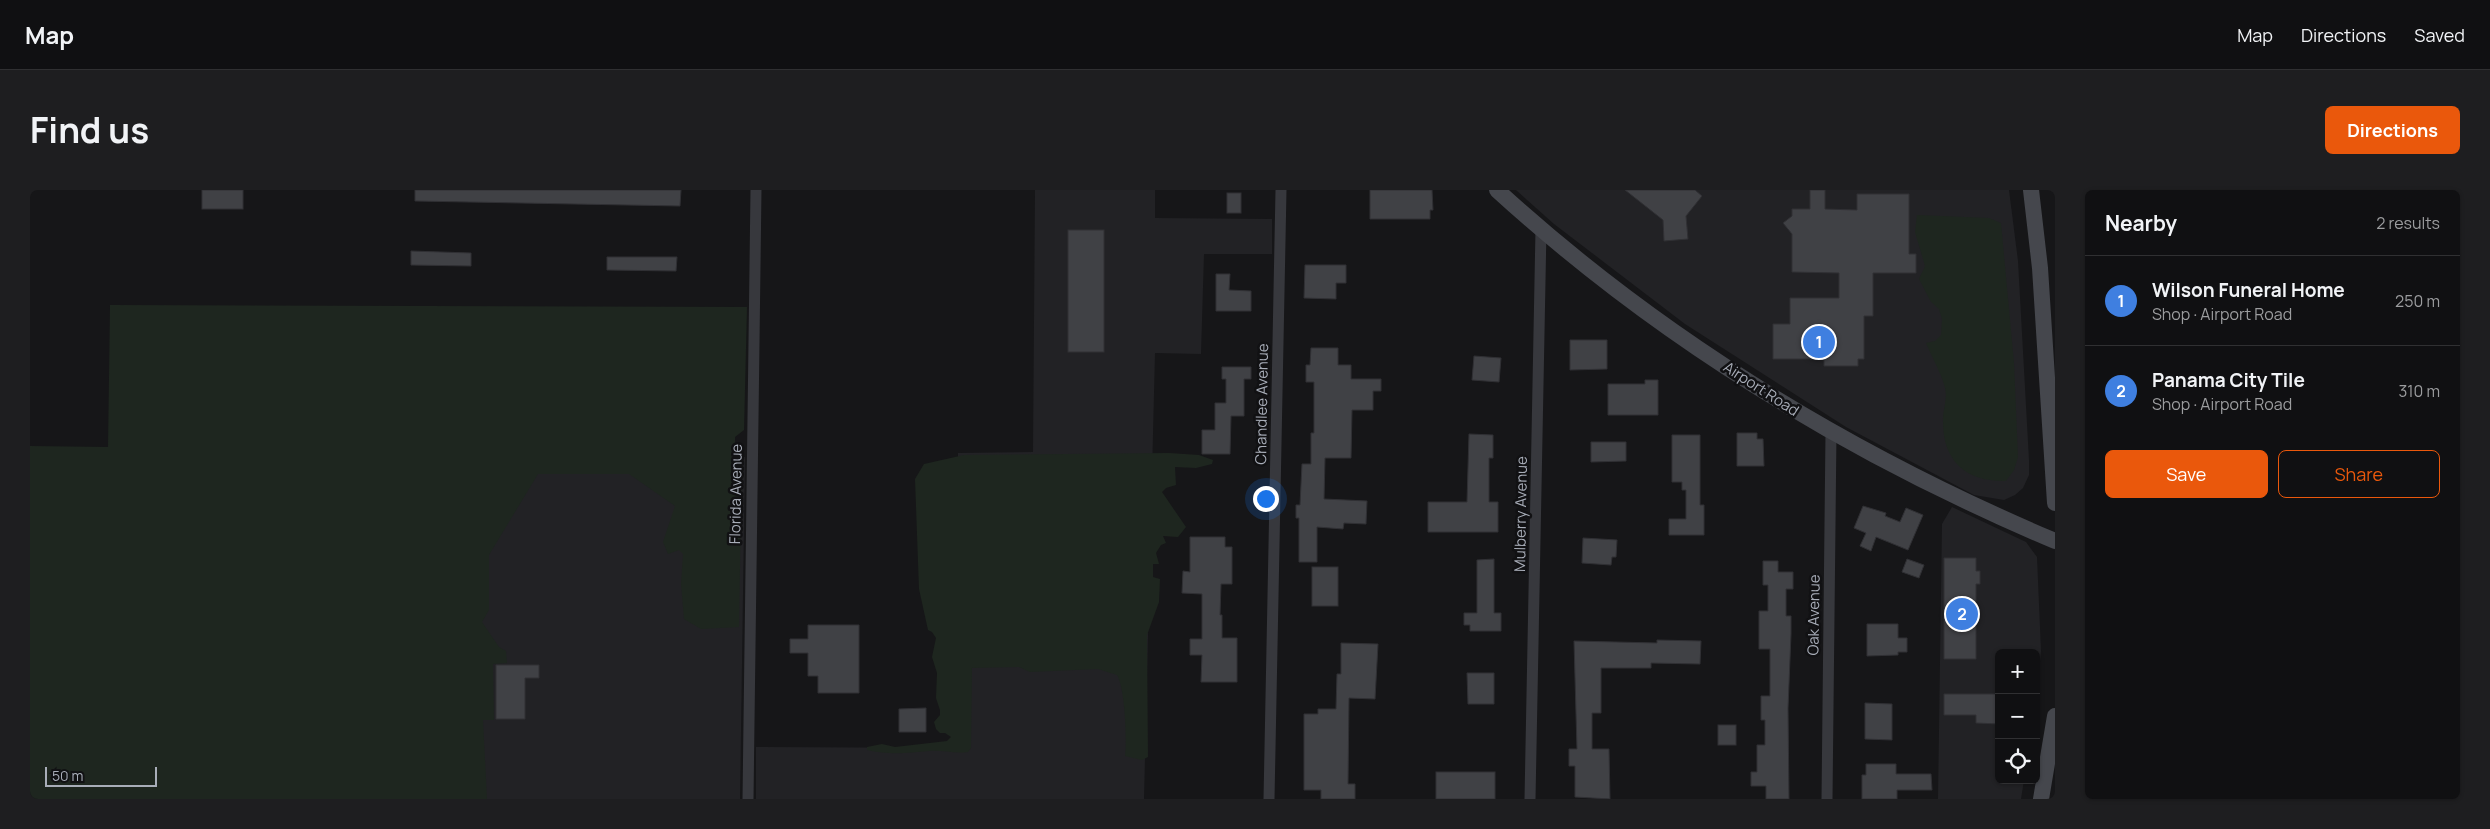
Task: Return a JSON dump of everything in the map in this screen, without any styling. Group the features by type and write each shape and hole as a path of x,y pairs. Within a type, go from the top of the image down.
{"main road":[{"name":"Airport Road","path":"1497,190 1541,229 1684,338 1754,385 1831,432 1955,497 2055,542"},
{"path":"2031,190 2040,268 2055,503"},
{"path":"2041,799 2055,716"}],"street":[{"name":"Florida Avenue","path":"748,799 756,190"},
{"name":"Chandlee Avenue","path":"1269,799 1281,190"},
{"name":"Mulberry Avenue","path":"1530,799 1541,229"},
{"name":"Oak Avenue","path":"1826,799 1831,432"}],"shaded area":[{"path":"1035,190 1155,190 1155,218 1272,219 1272,254 1204,254 1201,354 1155,353 1144,799 756,799 756,747 957,748 958,453 1033,452"},
{"path":"1516,190 2009,190 2018,261 2029,460 2029,475 2023,488 2015,495 2004,500 1974,495 1846,427 1685,324 1554,224"},
{"path":"1917,215 1989,218 2001,223 2014,363 2018,457 2014,470 2006,481 1980,478 1969,473 1960,467 1947,448 1943,422 1946,397 1945,388 1926,343 1935,341 1941,335 1942,319 1939,309 1931,302 1919,279 1925,266 1915,232"},
{"path":"110,305 747,307 744,430 735,437 735,445 742,451 739,627 701,629 684,619 681,584 683,554 679,550 668,554 663,542 675,506 629,474 538,474 489,555 489,610 482,622 499,647 506,651 507,663 493,664 494,720 483,720 487,799 30,799 30,446 108,447"},
{"path":"1169,453 1199,455 1213,460 1212,464 1196,468 1175,467 1176,485 1166,488 1162,492 1186,527 1178,537 1163,536 1166,543 1161,545 1156,553 1159,564 1153,564 1153,577 1160,579 1159,602 1147,635 1148,757 1142,760 1125,756 1124,702 1117,675 1098,669 1030,672 1019,667 972,668 971,748 968,752 891,753 867,750 867,747 882,744 895,747 947,741 951,737 945,733 940,733 936,729 934,722 940,715 936,698 937,673 932,657 936,638 928,630 919,589 915,479 924,464 964,455"},
{"path":"475,457 745,457 740,799 474,799"},
{"path":"1952,507 2026,542 2037,557 2041,651 2040,662 2040,649 1995,649 1995,784 2023,784 2021,799 1938,799 1942,524"}],"building":[{"path":"202,190 243,190 243,209 202,209"},
{"path":"415,190 681,190 680,206 415,201"},
{"path":"1370,190 1432,190 1433,210 1430,210 1430,219 1370,219"},
{"path":"1625,190 1695,190 1702,196 1686,216 1688,239 1664,241 1663,220"},
{"path":"1810,190 1825,190 1825,209 1857,210 1857,194 1909,194 1909,254 1916,254 1916,273 1873,273 1873,316 1864,316 1864,359 1858,359 1858,366 1824,366 1824,359 1773,359 1773,324 1790,324 1790,298 1839,298 1839,273 1792,272 1792,234 1783,223 1792,216 1792,209 1810,209"},
{"path":"1227,193 1241,193 1241,213 1227,213"},
{"path":"1068,230 1104,230 1104,352 1068,352"},
{"path":"411,251 471,253 471,266 411,265"},
{"path":"607,257 677,257 676,271 607,270"},
{"path":"1305,265 1346,265 1346,283 1336,283 1336,299 1304,298"},
{"path":"1216,274 1230,274 1229,290 1251,291 1251,311 1216,311"},
{"path":"1570,340 1607,340 1607,369 1570,370"},
{"path":"1311,348 1338,348 1338,365 1351,365 1351,379 1381,379 1381,391 1373,391 1373,410 1352,410 1351,458 1325,458 1324,499 1367,501 1366,524 1344,523 1343,529 1317,527 1317,562 1299,562 1299,518 1296,518 1296,505 1300,505 1302,464 1311,464 1311,433 1314,433 1314,382 1306,382 1306,365 1310,365"},
{"path":"1474,356 1501,358 1499,382 1472,380"},
{"path":"1222,367 1251,367 1251,379 1244,379 1244,416 1231,416 1230,454 1202,454 1202,430 1215,430 1215,403 1226,403 1226,379 1222,379"},
{"path":"1645,380 1658,380 1658,415 1608,415 1608,384 1645,384"},
{"path":"1737,433 1757,433 1757,439 1763,439 1764,466 1737,466"},
{"path":"1469,434 1493,435 1493,458 1489,458 1489,502 1498,502 1498,532 1428,532 1428,502 1467,502"},
{"path":"1672,435 1700,435 1700,505 1704,505 1704,535 1669,535 1669,519 1686,519 1686,490 1682,490 1682,482 1672,482"},
{"path":"1591,442 1626,442 1626,461 1591,462"},
{"path":"1863,506 1886,513 1885,516 1900,522 1906,508 1923,515 1908,550 1876,537 1871,551 1860,546 1866,533 1854,528"},
{"path":"1190,537 1225,537 1225,547 1232,547 1232,584 1221,584 1220,615 1222,615 1222,638 1237,638 1237,682 1201,682 1202,655 1190,655 1190,639 1202,639 1202,594 1182,593 1183,571 1190,572"},
{"path":"1583,538 1617,540 1616,557 1612,557 1611,565 1582,563"},
{"path":"1944,558 1976,558 1976,571 1980,571 1980,584 1976,584 1976,659 1944,659"},
{"path":"1494,559 1494,613 1501,613 1501,631 1470,631 1470,625 1464,625 1464,613 1477,613 1477,560"},
{"path":"1907,559 1924,565 1919,578 1902,572"},
{"path":"1763,561 1778,561 1778,572 1793,572 1793,589 1786,589 1786,616 1791,616 1788,708 1789,799 1766,799 1766,786 1751,786 1751,772 1757,772 1757,745 1765,745 1765,720 1761,720 1761,696 1770,696 1770,649 1759,649 1759,611 1768,611 1768,585 1763,585"},
{"path":"1312,567 1338,567 1338,606 1312,606"},
{"path":"1867,624 1898,624 1898,638 1907,638 1907,652 1898,652 1898,655 1867,656"},
{"path":"808,625 859,625 859,693 818,693 818,676 808,676 808,653 790,653 790,639 808,639"},
{"path":"1657,640 1701,641 1700,664 1651,663 1651,668 1601,668 1601,713 1592,713 1592,749 1609,749 1610,799 1575,797 1575,766 1569,766 1569,749 1577,749 1574,641 1657,643"},
{"path":"1341,643 1378,644 1375,699 1349,698 1348,784 1355,784 1355,799 1321,799 1321,790 1304,790 1304,714 1318,714 1318,709 1336,709 1337,674 1341,674"},
{"path":"496,665 539,665 539,678 525,678 525,719 496,719"},
{"path":"1467,673 1494,673 1494,704 1468,704"},
{"path":"1944,694 1995,694 1995,724 1976,723 1976,715 1944,715"},
{"path":"1865,703 1892,704 1892,740 1865,739"},
{"path":"926,708 926,732 899,732 899,709"},
{"path":"1718,725 1736,725 1736,745 1718,745"},
{"path":"1866,764 1896,764 1896,774 1931,774 1932,790 1897,790 1897,799 1862,799 1862,775 1866,775"},
{"path":"1436,772 1495,772 1495,799 1436,799"}],"place":[{"name":"Wilson Funeral Home","path":"1819,342"},
{"name":"Panama City Tile","path":"1962,614"}]}
